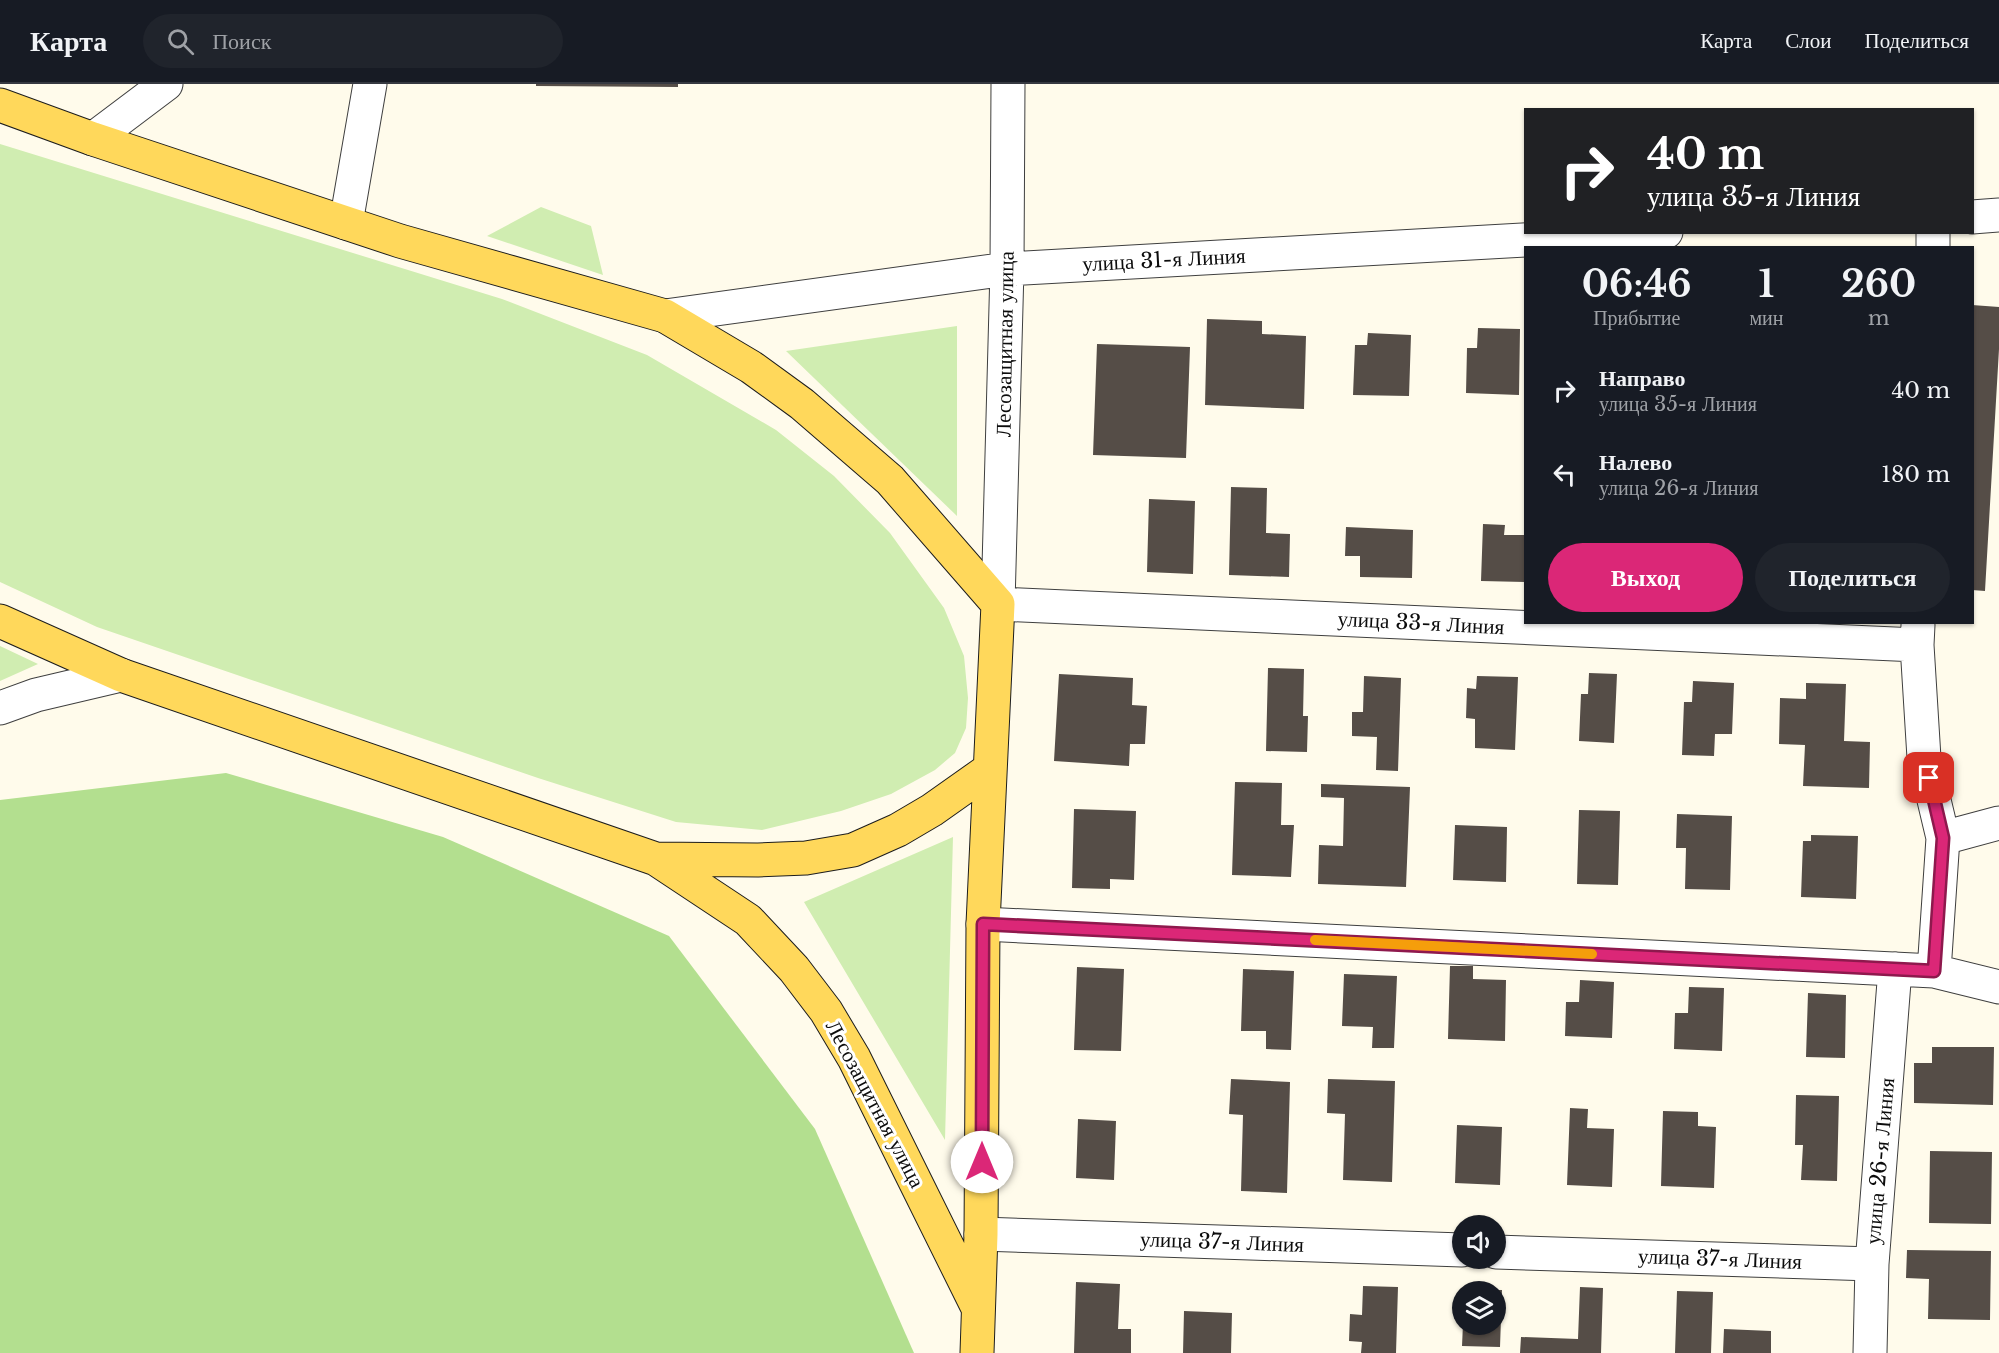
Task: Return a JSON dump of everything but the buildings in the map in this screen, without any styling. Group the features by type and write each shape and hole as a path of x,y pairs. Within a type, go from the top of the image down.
{"main road":[{"path":"1,105 93,139 400,242 666,316 751,367 802,404 890,480 998,604"},
{"name":"Лесозащитная улица","path":"977,1353 981,1234 983,924 998,604"},
{"path":"0,621 121,675 656,859 806,858 853,850 898,830 932,810 990,769"},
{"name":"Лесозащитная улица","path":"656,859 748,920 794,969 826,1011 854,1058 978,1308"}],"street":[{"path":"93,139 166,84"},
{"path":"346,223 370,84"},
{"name":"Лесозащитная улица","path":"998,604 1007,269 1008,84"},
{"path":"1974,217 1999,215"},
{"name":"улица 31-я Линия","path":"666,316 1007,269 1630,234"},
{"name":"улица 33-я Линия","path":"998,604 1524,621"},
{"name":"улица 33-я Линия","path":"1611,624 1918,634"},
{"path":"1918,634 1924,758 1943,838 1934,971"},
{"path":"0,708 36,695 121,675"},
{"path":"1943,838 1999,823"},
{"path":"983,924 1934,971 1999,987"},
{"name":"улица 26-я Линия","path":"1870,1353 1872,1264 1895,969"},
{"name":"улица 37-я Линия","path":"981,1234 1452,1250"},
{"name":"улица 37-я Линия","path":"1506,1251 1872,1264"}],"green space":[{"path":"0,144 502,299 647,355 776,430 834,476 890,533 944,608 964,656 968,698 966,728 955,753 935,770 891,794 841,811 762,830 676,822 538,778 97,627 0,582"},
{"path":"541,207 591,226 603,275 487,236"},
{"path":"957,326 957,516 786,351"},
{"path":"0,646 38,664 0,681"},
{"path":"226,773 443,837 669,936 815,1129 914,1353 0,1353 0,800"},
{"path":"953,837 945,1140 804,902"}],"slow traffic":[{"path":"1315,940 1592,954"}],"route":[{"path":"982,1162 983,924 1934,971 1943,838 1929,778"}]}
